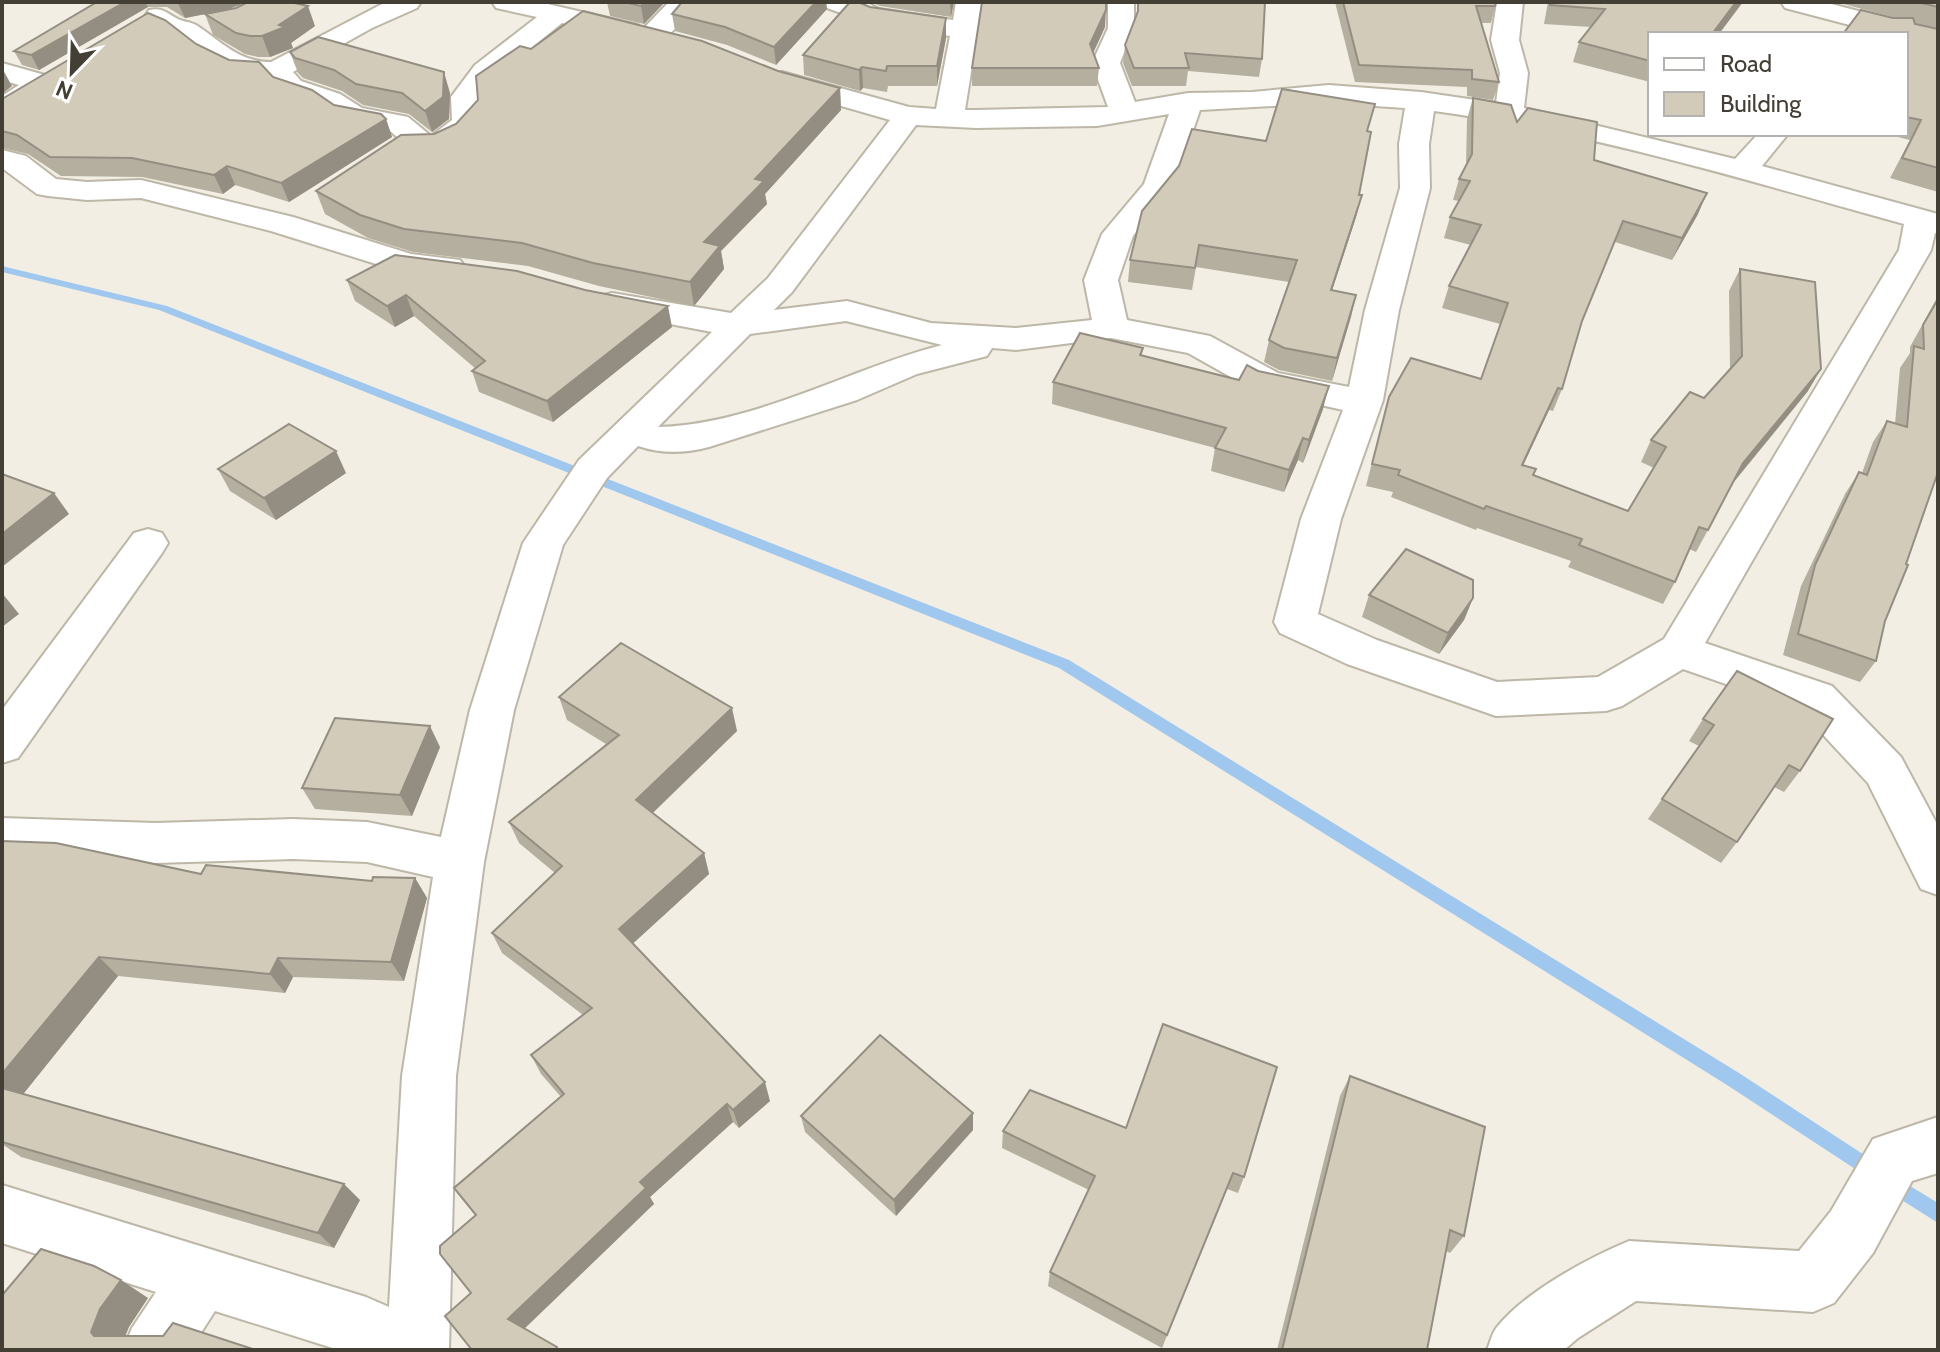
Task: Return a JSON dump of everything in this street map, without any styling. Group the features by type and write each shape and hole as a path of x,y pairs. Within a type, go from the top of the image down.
{"street":[{"path":"153,16 184,29 216,54 248,70 276,70 363,22 408,2"},
{"path":"505,2 664,39 684,2"},
{"path":"418,1350 429,1076 460,862 492,710 543,543 593,469 780,285 928,117 965,30 969,2"},
{"path":"1121,2 1121,28 1106,63 1125,114"},
{"path":"1509,113 1514,73 1505,40 1510,2"},
{"path":"1794,2 1834,23 1903,32"},
{"path":"1894,30 1908,2"},
{"path":"842,9 965,30"},
{"path":"317,15 363,22"},
{"path":"276,70 291,87 330,100 353,115 398,123 407,144 431,146 453,138 467,121 465,97 485,71 555,16"},
{"path":"184,29 220,23"},
{"path":"1908,33 1938,40"},
{"path":"801,59 769,75 928,117 1125,114 1188,102 1252,101 1329,94 1421,101 1509,113 1742,170 1930,222 1679,651 1606,694 1496,699 1362,652 1295,622 1321,519 1365,400 1382,310 1415,188 1414,144 1421,101"},
{"path":"2,71 53,77 2,109"},
{"path":"1111,328 1101,280 1118,234 1159,186 1188,102"},
{"path":"1742,170 1772,136"},
{"path":"2,159 15,162 48,187 87,191 141,189 295,216 408,264 484,274"},
{"path":"578,294 679,317 740,325 847,311 930,334 1016,339"},
{"path":"632,431 655,439 696,438 844,392 904,366 1016,339 1111,328 1198,344 1267,382 1337,398 1365,400"},
{"path":"2,745 148,543"},
{"path":"1679,651 1816,698 1885,770 1938,874"},
{"path":"2,838 155,843 279,839 367,842 460,862"},
{"path":"1518,1350 1556,1316 1629,1271 1813,1282 1852,1232 1893,1159 1938,1145"},
{"path":"2,1214 366,1328 394,1350"},
{"path":"154,1350 202,1276"}],"building":[{"path":"97,2 125,2 31,55 14,51"},
{"path":"248,2 290,2 308,6 279,25 285,27 262,36 236,33 205,14 236,8"},
{"path":"624,2 645,2 641,6"},
{"path":"682,2 816,2 774,47 725,27 672,14"},
{"path":"850,2 946,18 937,66 887,66 886,71 862,67 859,70 803,55"},
{"path":"982,2 1106,2 1106,10 1090,44 1099,68 972,68"},
{"path":"1138,2 1265,2 1262,59 1185,53 1189,68 1134,68 1125,45 1138,11"},
{"path":"1343,2 1496,2 1495,6 1476,6 1499,82 1472,79 1472,70 1359,65"},
{"path":"1550,2 1736,2 1714,32 1648,32 1648,60 1579,42 1605,9 1550,5"},
{"path":"1917,2 1938,2 1938,7"},
{"path":"1861,10 1893,18 1913,18 1915,24 1938,29 1938,168 1902,158 1921,120 1908,117 1908,32 1844,32"},
{"path":"583,11 702,41 778,71 840,88 755,179 764,181 704,242 720,246 690,282 593,263 522,243 404,229 360,215 316,191 401,135 434,134 456,124 478,100 476,76 520,46 531,49"},
{"path":"148,13 165,20 196,44 229,60 259,62 273,77 312,90 334,105 381,114 386,119 281,183 227,166 214,175 132,158 50,157 17,135 2,131 2,99"},
{"path":"318,37 444,72 443,97 425,111 402,93 356,84 334,70 295,58 290,52"},
{"path":"1282,89 1375,104 1367,131 1371,132 1359,195 1362,195 1331,290 1356,295 1337,358 1284,348 1269,340 1297,260 1199,245 1195,268 1130,260 1142,211 1179,166 1192,129 1266,141"},
{"path":"1473,98 1511,105 1517,122 1528,108 1597,122 1594,160 1707,193 1682,238 1623,221 1582,321 1562,389 1558,388 1522,465 1536,469 1533,475 1628,511 1666,447 1651,440 1690,392 1704,398 1742,356 1740,269 1815,282 1821,369 1743,463 1708,530 1699,527 1675,582 1579,545 1582,539 1486,506 1484,509 1398,475 1400,470 1372,464 1389,397 1411,358 1481,379 1508,303 1449,286 1481,225 1450,217 1470,181 1459,179 1472,154"},
{"path":"395,255 517,271 585,290 668,306 547,401 472,371 485,361 406,295 387,306 347,280"},
{"path":"1938,299 1938,472 1908,565 1885,621 1876,661 1798,634 1815,565 1859,472 1867,475 1887,421 1907,427 1914,346 1924,349 1923,325"},
{"path":"1080,333 1143,348 1140,355 1239,380 1247,365 1258,371 1329,386 1309,440 1303,438 1289,470 1215,448 1226,428 1053,382"},
{"path":"289,424 336,451 264,498 218,469"},
{"path":"2,474 54,493 2,534"},
{"path":"1406,549 1473,580 1473,598 1448,633 1369,595"},
{"path":"621,643 732,708 636,800 704,853 619,929 765,1082 733,1110 727,1104 640,1182 646,1188 508,1319 557,1347 555,1350 472,1350 445,1316 471,1293 440,1254 440,1246 476,1215 454,1188 564,1094 531,1055 592,1008 492,933 562,866 509,822 619,735 559,697"},
{"path":"1737,671 1833,719 1800,771 1789,765 1737,842 1662,799 1714,725 1703,719"},
{"path":"335,718 430,726 400,795 302,788"},
{"path":"2,841 56,843 201,874 206,865 372,881 373,877 415,878 391,962 278,958 270,974 99,957 2,1074"},
{"path":"1163,1024 1277,1067 1244,1177 1233,1173 1167,1335 1050,1272 1095,1176 1003,1131 1030,1090 1126,1128"},
{"path":"880,1035 973,1113 894,1200 801,1116"},
{"path":"1350,1076 1485,1127 1464,1236 1450,1230 1427,1350 1282,1350"},
{"path":"2,1088 344,1184 318,1233 2,1142"},
{"path":"41,1249 94,1266 121,1280 100,1309 91,1332 94,1336 163,1336 173,1323 256,1350 2,1350 2,1292"}],"waterway":[{"path":"2,269 163,308 1064,664 1733,1079 1875,1172"},
{"path":"1892,1184 1938,1214"}]}
